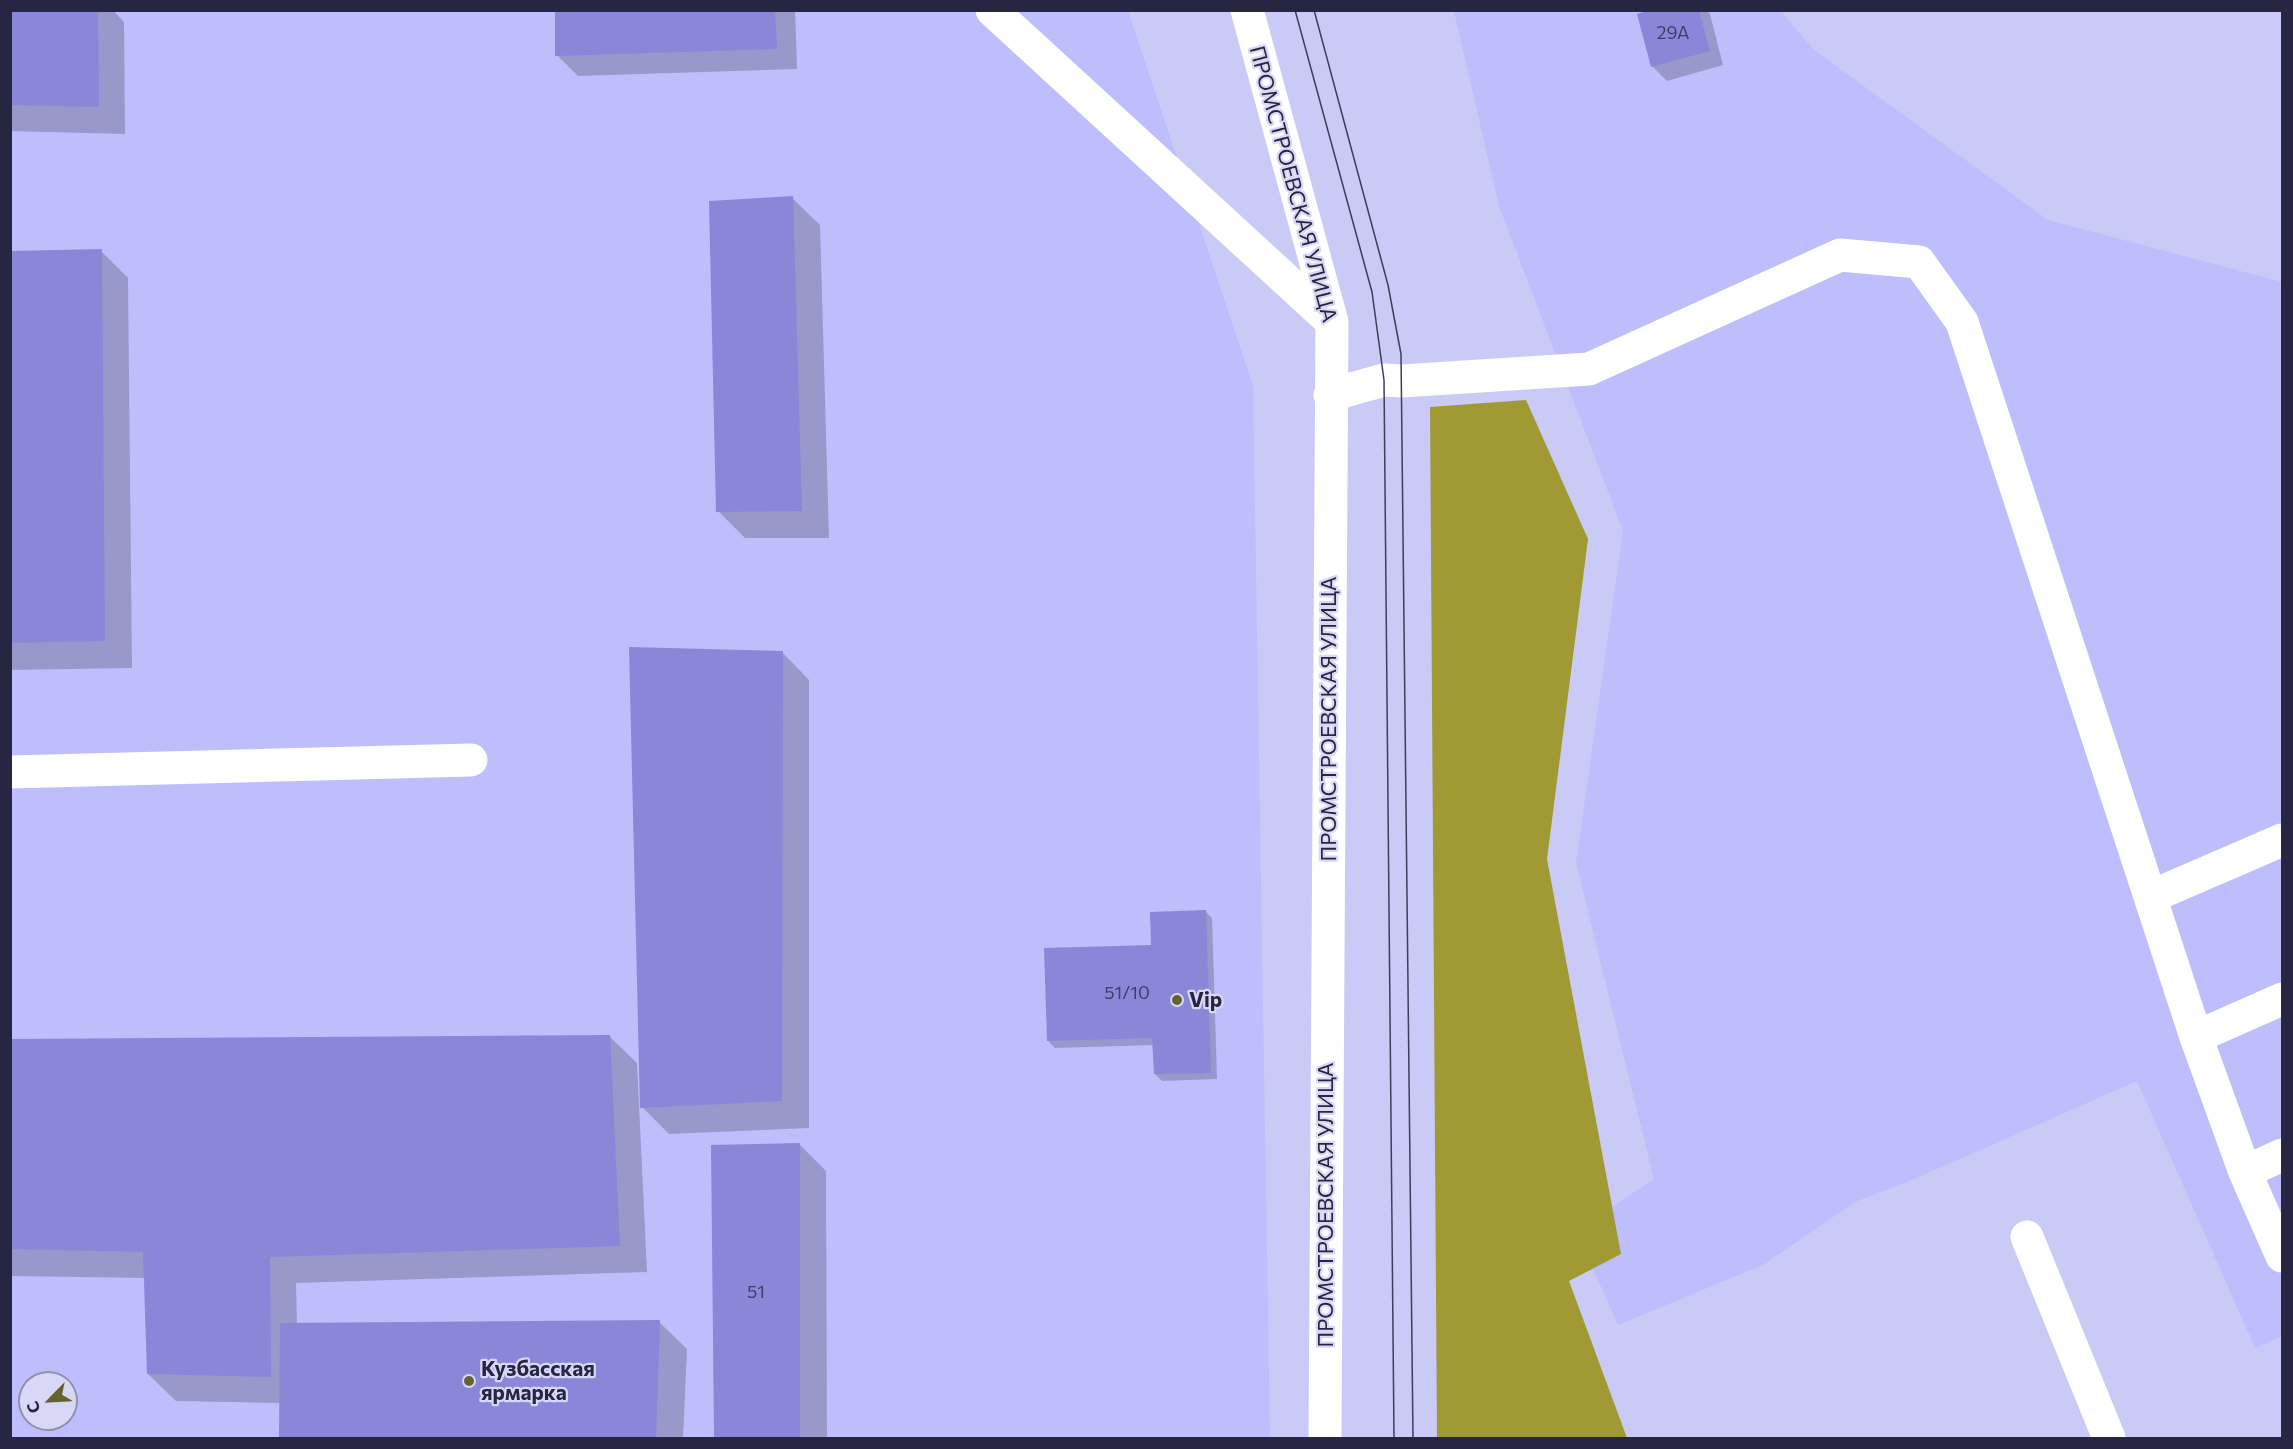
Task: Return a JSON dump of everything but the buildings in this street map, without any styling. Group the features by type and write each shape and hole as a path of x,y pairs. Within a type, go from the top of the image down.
{"street":[{"path":"992,10 1332,322"},
{"name":"ПРОМСТРОЕВСКАЯ УЛИЦА","path":"1247,10 1332,322 1324,1438"},
{"path":"1330,395 1384,380 1402,381 1589,369 1840,255 1919,262 1962,321 2196,1037 2245,1172 2283,1256"},
{"path":"10,772 471,760"},
{"path":"2150,897 2283,840"},
{"path":"2196,1037 2283,999"},
{"path":"2245,1172 2283,1155"},
{"path":"2027,1237 2109,1438"}],"shaded area":[{"path":"10,11 1128,11 1253,386 1270,1438 11,1438"},
{"path":"1454,11 1781,11 1814,50 2048,220 2282,282 2282,1336 2255,1348 2137,1081 1921,1176 1855,1202 1763,1265 1618,1325 1576,1231 1654,1179 1576,863 1623,531 1499,206"},
{"path":"1526,400 1588,539 1547,859 1621,1254 1569,1281 1627,1438 1437,1438 1430,407"}],"tram line":[{"path":"1295,10 1372,292 1384,380 1394,1438"},
{"path":"1314,10 1388,285 1401,354 1413,1438"}],"place":[{"name":"Vip","path":"1177,1000"},
{"name":"Кузбасская ярмарка","path":"469,1381"}]}
